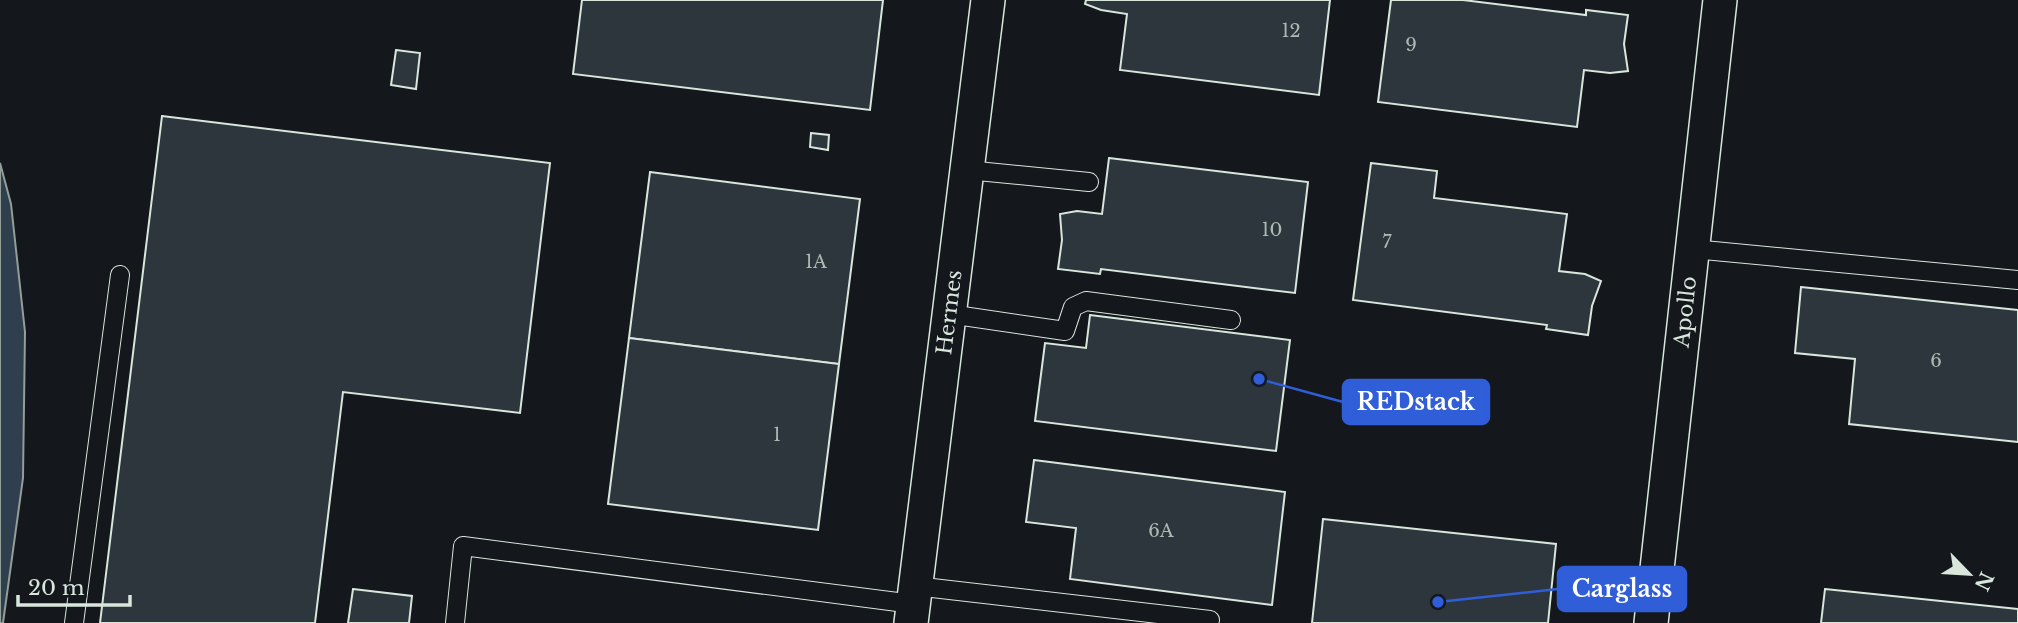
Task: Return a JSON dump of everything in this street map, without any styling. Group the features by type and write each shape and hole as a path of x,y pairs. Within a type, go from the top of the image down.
{"street":[{"name":"Hermes","path":"913,604 988,0"},
{"name":"Apollo","path":"1651,623 1720,0"}],"lane":[{"path":"967,170 1089,182"},
{"path":"1692,249 2018,280"},
{"path":"74,623 120,275"},
{"path":"949,314 1065,331 1073,307 1086,301 1231,320"},
{"path":"455,623 463,546 913,604 1210,620"}],"water":[{"path":"0,163 11,204 25,332 23,478 3,623 0,623"}],"building":[{"path":"582,0 883,0 870,110 573,74"},
{"path":"1086,0 1330,0 1319,95 1120,70 1127,14 1101,10 1085,4"},
{"path":"1391,0 1463,0 1586,15 1586,10 1628,15 1624,44 1628,71 1610,73 1584,70 1577,127 1378,102"},
{"path":"396,50 420,53 416,89 391,85"},
{"path":"162,116 550,163 520,413 343,392 315,623 100,623"},
{"path":"811,133 829,135 828,150 810,147"},
{"path":"1109,158 1308,182 1295,293 1101,269 1100,274 1058,269 1062,240 1060,214 1077,211 1102,214"},
{"path":"1371,163 1437,171 1434,198 1567,214 1559,271 1585,274 1601,281 1592,306 1588,335 1546,329 1547,325 1353,300"},
{"path":"650,172 860,199 839,364 629,338"},
{"path":"1801,287 2018,310 2018,442 1849,424 1855,359 1795,353"},
{"path":"1090,315 1290,340 1276,451 1035,421 1045,343 1086,348"},
{"path":"629,338 839,364 818,530 608,504"},
{"path":"1034,460 1285,492 1272,605 1070,579 1076,528 1026,522"},
{"path":"1323,519 1556,544 1548,623 1312,623"},
{"path":"353,589 412,596 409,623 348,623"},
{"path":"1825,589 2018,609 2018,623 1821,623"}],"place":[{"name":"REDstack","path":"1259,379"},
{"name":"Carglass","path":"1438,602"}]}
